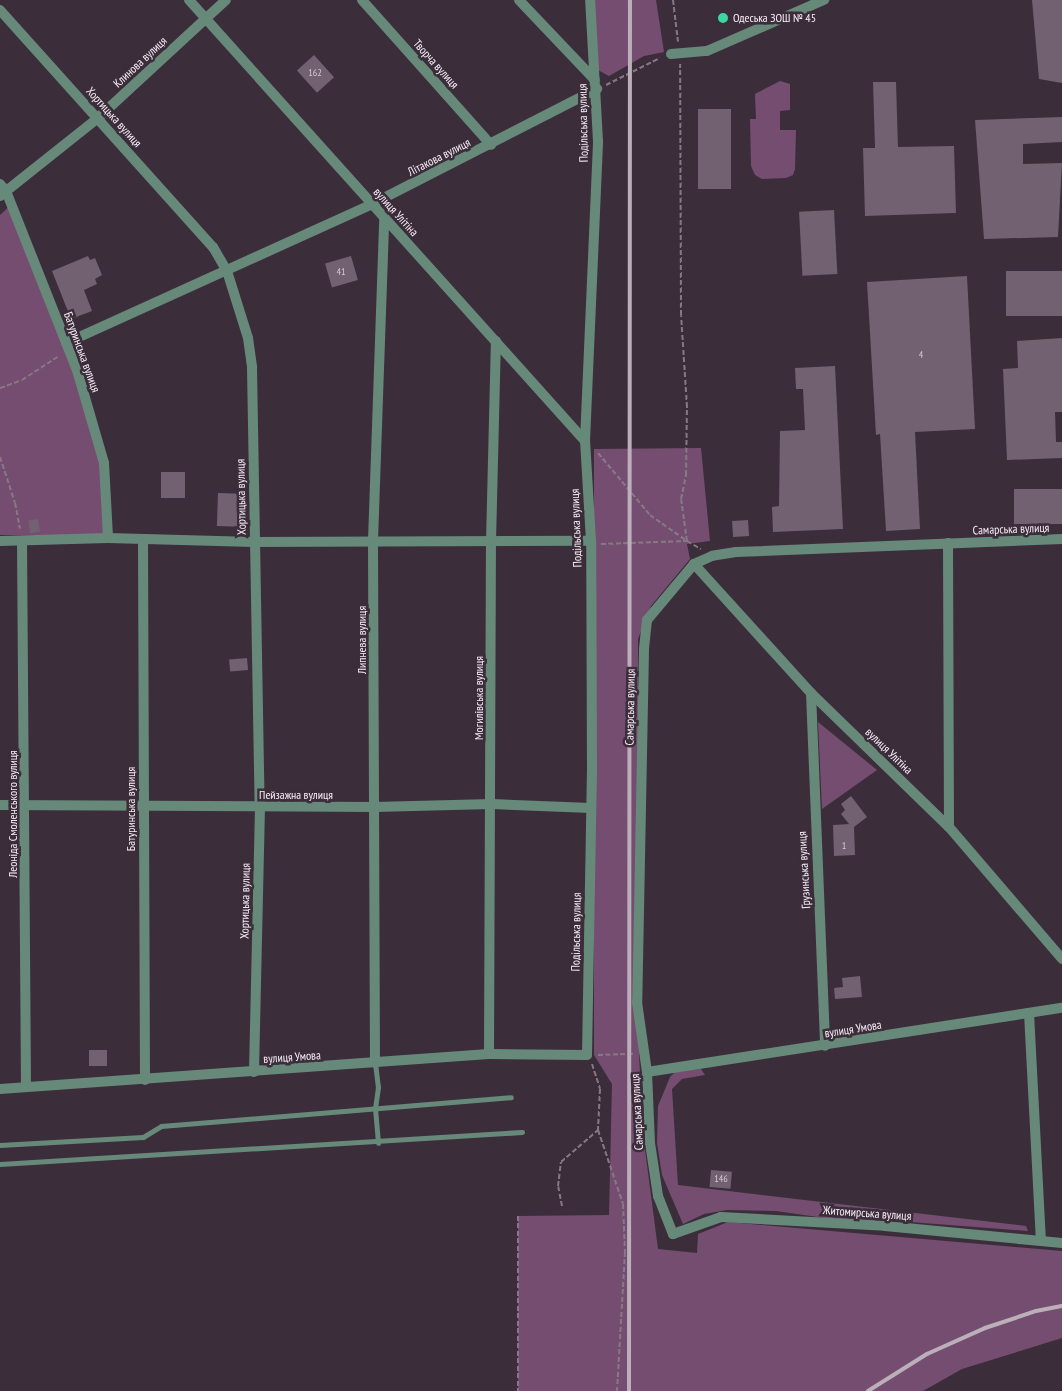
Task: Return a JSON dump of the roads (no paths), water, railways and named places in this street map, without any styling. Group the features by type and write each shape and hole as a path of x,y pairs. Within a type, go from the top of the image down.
{"street":[{"name":"вулиця Улітіна","path":"189,0 585,441"},
{"name":"Клинова вулиця","path":"2,190 98,118 226,0"},
{"name":"Творча вулиця","path":"362,0 491,144"},
{"path":"519,0 596,85"},
{"name":"Подільська вулиця","path":"587,1055 591,808 591,541 585,441 596,85 590,0"},
{"path":"675,54 707,51 824,0"},
{"name":"Хортицька вулиця","path":"0,10 213,247 227,271 248,338 252,368 260,807 254,1072"},
{"name":"Літакова вулиця","path":"68,346 372,204 491,144 596,85"},
{"name":"Батуринська вулиця","path":"2,190 68,346 104,463 108,538"},
{"name":"Липнева вулиця","path":"374,1063 373,541 384,218"},
{"name":"Могилівська вулиця","path":"489,1054 492,804 491,542 496,341"},
{"path":"0,541 108,538 254,542 591,541"},
{"name":"Батуринська вулиця","path":"143,539 145,1080"},
{"name":"Самарська вулиця","path":"673,1234 658,1196 650,1143 647,1072 637,1002 644,650 647,620 694,564 712,556 948,543 1062,539"},
{"name":"Леоніда Смоленського вулиця","path":"22,541 26,1086"},
{"path":"948,543 949,827"},
{"name":"вулиця Улітіна","path":"694,564 811,693 949,827 1062,959"},
{"name":"Грузинська вулиця","path":"811,693 826,1046"},
{"name":"Пейзажна вулиця","path":"0,805 144,804 374,807 492,804 591,808"},
{"name":"вулиця Умова","path":"647,1072 826,1046 1062,1008"},
{"path":"1029,1013 1041,1242"},
{"name":"вулиця Умова","path":"0,1089 489,1054 587,1055"},
{"name":"Житомирська вулиця","path":"673,1234 721,1217 885,1226 1062,1243"}],"lane":[{"path":"374,1063 378,1087 375,1108 378,1143"},
{"path":"0,1145 143,1137 161,1126 511,1097"},
{"path":"0,1164 378,1143 522,1132"}],"railway":[{"path":"629,1391 630,0"},
{"path":"868,1391 927,1354 985,1328 1036,1311 1062,1306"}],"place":[{"name":"Одеська ЗОШ № 45","path":"723,18"}]}
